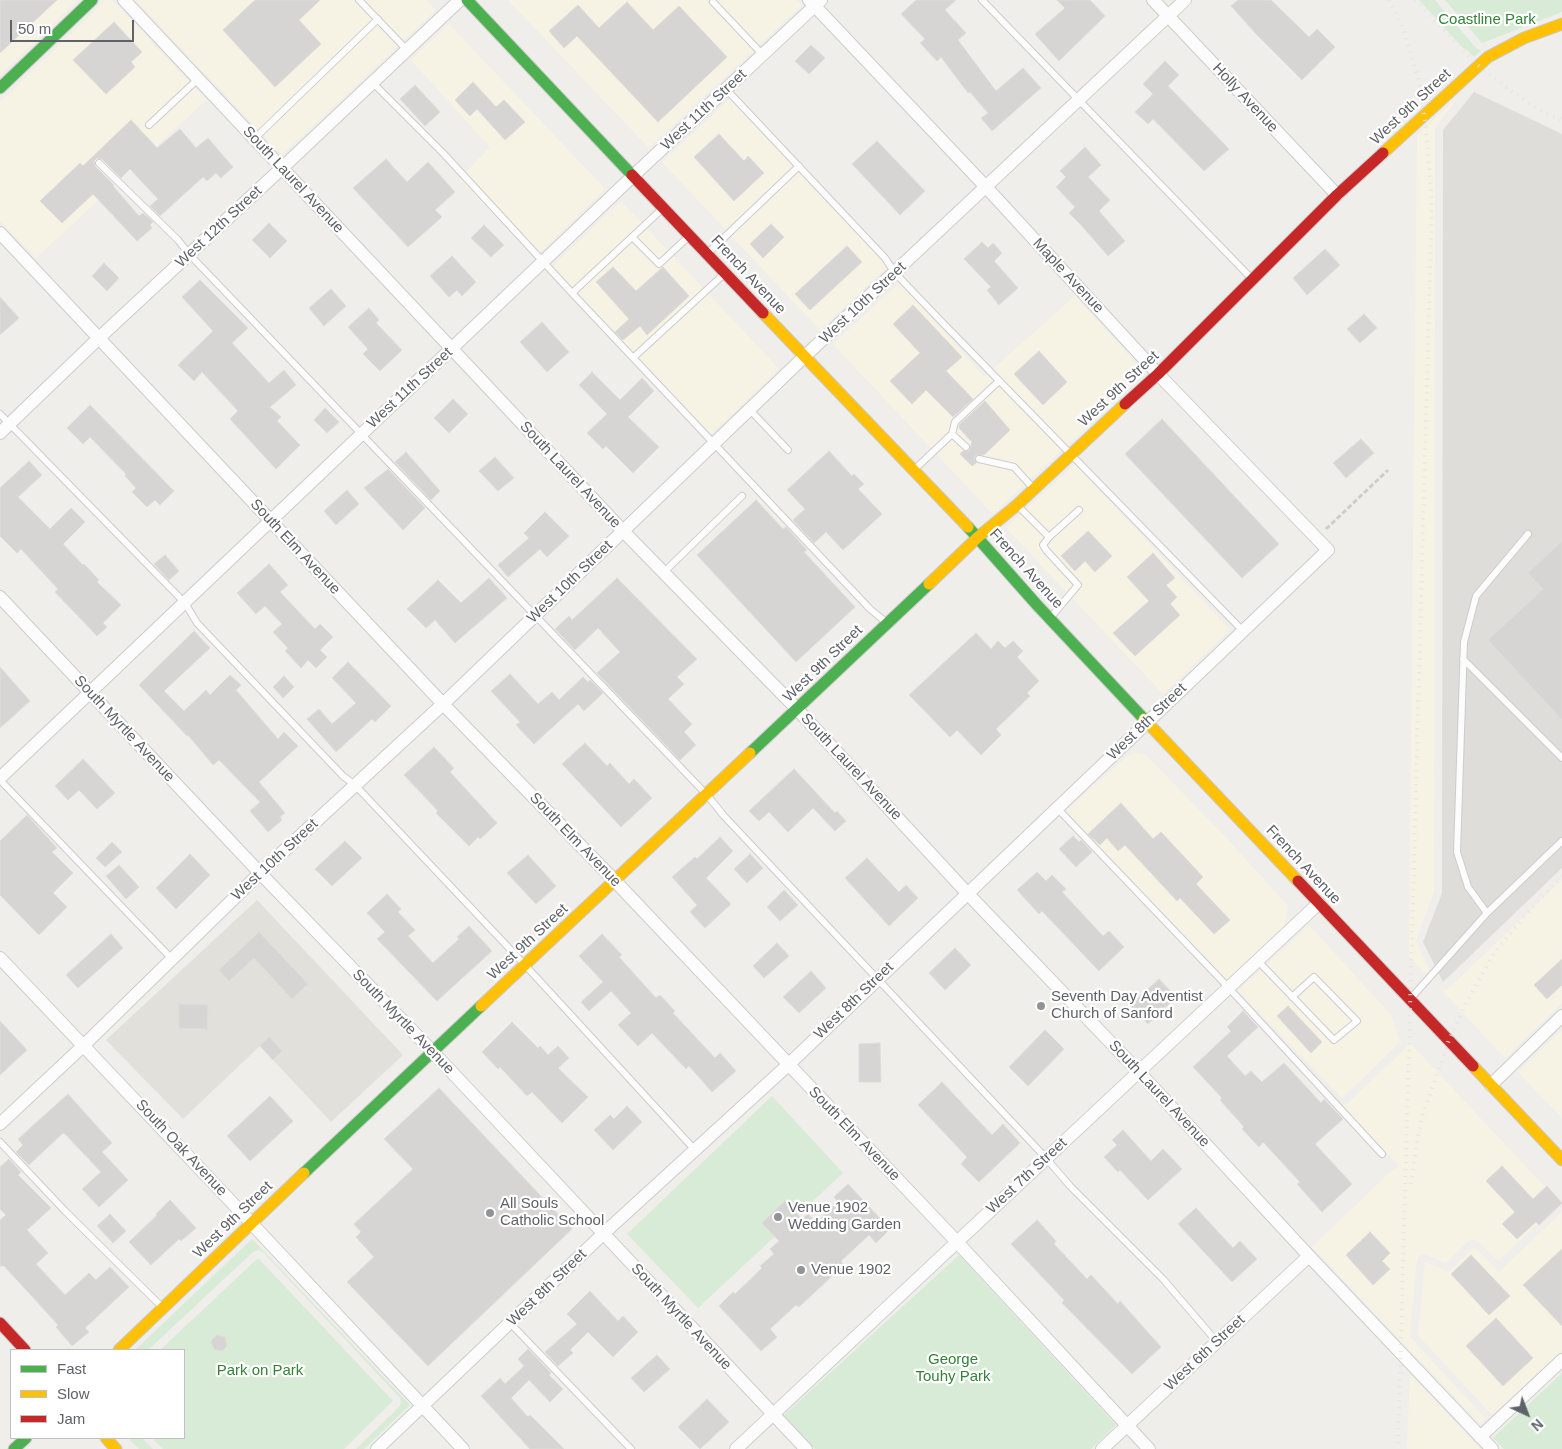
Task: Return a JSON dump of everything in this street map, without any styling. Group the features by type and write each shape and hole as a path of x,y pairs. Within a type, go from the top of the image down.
{"street":[{"path":"0,88 92,0"},
{"name":"South Laurel Avenue","path":"124,0 624,532 797,709 967,893 1138,1071 1309,1256 1492,1449"},
{"name":"West 12th Street","path":"3,424 100,337 460,0"},
{"name":"French Avenue","path":"467,0 912,471 978,537 1050,618 1562,1160"},
{"name":"Holly Avenue","path":"1153,0 1337,195"},
{"name":"West 10th Street","path":"0,1124 84,1046 260,873 624,532 804,357 1185,0"},
{"name":"West 11th Street","path":"0,779 361,434 763,55 815,2"},
{"name":"Maple Avenue","path":"815,2 1158,374 1328,550"},
{"name":"West 9th Street","path":"120,1349 432,1051 615,881 978,537 1034,489 1158,374 1337,195 1488,57 1524,38 1562,24"},
{"name":"South Elm Avenue","path":"0,233 100,337 442,704 615,881 957,1242 1148,1449"},
{"name":"West 8th Street","path":"377,1449 603,1234 788,1065 1328,550"},
{"name":"South Myrtle Avenue","path":"0,597 260,873 432,1051 806,1449"},
{"name":"West 7th Street","path":"736,1449 1319,903"},
{"name":"South Oak Avenue","path":"0,958 252,1223 463,1449"},
{"path":"1491,1085 1562,1016"},
{"name":"West 6th Street","path":"1102,1449 1309,1256"},
{"path":"0,1323 24,1349"},
{"path":"1480,1437 1562,1360"},
{"path":"14,1449 25,1439"},
{"path":"107,1439 116,1449"}],"lane":[{"path":"359,0 407,50"},
{"path":"982,0 1253,280"},
{"path":"713,2 763,55"},
{"path":"254,139 378,19"},
{"path":"149,125 198,79"},
{"path":"372,83 443,153 572,293 870,609 887,623"},
{"path":"726,90 885,258 895,273 1243,631"},
{"path":"99,163 178,240 189,254 536,615 878,978 1070,1186 1162,1279 1217,1342"},
{"path":"707,254 799,166"},
{"path":"572,293 664,208"},
{"path":"632,237 659,264 690,236"},
{"path":"634,357 725,273"},
{"path":"912,471 952,434 955,422 999,381"},
{"path":"750,410 788,450"},
{"path":"3,424 185,603 197,623 343,776 355,785 525,965 695,1150"},
{"path":"952,434 966,447"},
{"path":"979,459 1014,467 1034,489"},
{"path":"663,573 742,496"},
{"path":"1017,504 1049,537"},
{"path":"1050,618 1078,585 1043,545 1049,537 1079,510"},
{"path":"1487,912 1468,887 1457,852 1464,642 1476,596 1528,534"},
{"path":"1463,659 1562,758"},
{"path":"0,779 172,959"},
{"path":"1057,808 1228,987 1382,1154"},
{"path":"1410,999 1487,912 1562,841"},
{"path":"1257,960 1292,997 1334,1040 1356,1020 1314,977 1292,997"},
{"path":"0,1142 65,1211 163,1308"},
{"path":"510,1323 631,1449"}],"path":[{"path":"1316,538 1388,470"}],"shaded area":[{"path":"0,0 78,0 0,75"},
{"path":"106,0 112,0 206,100 36,258 0,221 0,102"},
{"path":"136,0 426,0 436,10 282,155"},
{"path":"508,0 797,0 802,5 649,148"},
{"path":"449,24 605,189 535,257 459,179 490,147 411,60"},
{"path":"1474,92 1562,134 1562,868 1443,982 1423,942 1442,893 1443,130"},
{"path":"735,94 887,267 820,330 662,162"},
{"path":"1460,95 1435,129 1434,891 1416,941 1436,985 1409,956 1417,135"},
{"path":"621,201 779,369 709,436 548,271"},
{"path":"900,282 984,377 1075,296 1145,373 993,514 833,344"},
{"path":"1075,464 1230,630 1163,694 1006,528"},
{"path":"1135,753 1146,755 1232,844 1288,906 1284,927 1227,982 1066,811 1125,758"},
{"path":"1562,880 1562,1003 1505,1058 1440,988 1444,990 1449,988"},
{"path":"257,900 403,1055 331,1122 260,1046 183,1119 106,1040"},
{"path":"1309,925 1391,1015 1400,1042 1342,1098 1238,991"},
{"path":"1562,1030 1562,1118 1518,1072"},
{"path":"1407,1040 1560,1203 1498,1261 1479,1242 1473,1239 1468,1241 1446,1263 1424,1254 1417,1258 1411,1338 1486,1419 1480,1424 1312,1247 1399,1166 1341,1106 1347,1104 1406,1048"},
{"path":"1562,1212 1562,1351 1492,1415 1418,1335 1425,1262 1449,1272 1474,1247 1499,1272"},
{"path":"1410,1375 1481,1449 1407,1449"}],"green space":[{"path":"1419,0 1435,0 1476,48 1481,51 1474,57 1463,48"},
{"name":"Coastline Park","path":"1445,0 1562,0 1562,12 1482,43"},
{"path":"772,1096 843,1173 698,1308 627,1234"},
{"path":"252,1239 410,1405 364,1449 356,1449 399,1407 401,1403 400,1398 264,1253 259,1250 253,1252 149,1349 136,1349"},
{"name":"George Touhy Park","path":"959,1255 1116,1425 1091,1449 815,1449 783,1416"},
{"name":"Park on Park","path":"258,1258 393,1401 344,1449 163,1449 153,1439 185,1439 185,1349 161,1349"},
{"path":"1562,1373 1562,1449 1504,1449 1493,1438"},
{"path":"129,1439 143,1439 153,1449 139,1449"}],"building":[{"path":"0,0 57,0 0,53"},
{"path":"255,0 320,0 299,20 321,44 275,87 223,30"},
{"path":"916,0 956,0 945,10 966,33 958,40 996,91 1023,68 1041,88 992,131 981,118 988,113 970,92 968,93 941,57 937,61 920,43 925,39 901,14"},
{"path":"1057,0 1090,0 1105,16 1059,61 1035,34 1065,8"},
{"path":"1238,0 1271,0 1309,37 1317,29 1335,47 1302,80 1231,6"},
{"path":"627,2 653,30 679,6 727,57 658,122 577,36 564,48 549,31 578,5 599,28"},
{"path":"114,22 142,52 131,62 135,67 106,94 73,60"},
{"path":"811,45 825,58 809,74 795,61"},
{"path":"1165,61 1179,75 1168,86 1229,149 1204,171 1153,119 1148,124 1135,112 1153,94 1143,84"},
{"path":"473,82 496,107 504,100 525,122 505,140 477,109 470,116 455,100"},
{"path":"415,85 440,112 425,126 400,99"},
{"path":"131,120 157,148 180,129 196,148 208,138 233,167 221,178 216,173 207,181 203,177 160,216 150,206 158,199 130,169 121,178 102,159 97,158 94,161 95,166 114,185 139,216 143,213 153,222 150,225 152,228 137,241 93,194 62,223 40,201 80,163 83,166"},
{"path":"719,134 744,161 748,156 764,173 734,201 694,157"},
{"path":"877,141 925,191 900,215 852,164"},
{"path":"1085,147 1101,165 1088,177 1110,200 1099,211 1125,241 1108,256 1069,213 1075,207 1056,187 1066,177 1060,171"},
{"path":"386,159 407,182 428,162 455,192 435,210 442,217 408,247 353,188"},
{"path":"269,223 287,241 270,258 252,240"},
{"path":"771,224 784,237 763,258 750,244"},
{"path":"484,225 504,245 491,257 471,238"},
{"path":"982,242 988,248 993,243 1002,253 994,261 1018,288 999,305 987,290 991,287 964,259"},
{"path":"847,246 862,262 810,310 795,294"},
{"path":"1325,249 1340,265 1307,295 1293,278"},
{"path":"452,256 476,282 462,296 457,290 449,297 430,276"},
{"path":"104,263 119,278 107,291 92,276"},
{"path":"613,267 636,291 663,267 689,296 647,335 640,326 623,340 615,332 629,319 596,282"},
{"path":"200,280 248,328 232,343 269,383 284,370 296,385 270,407 281,417 277,421 300,445 276,469 230,419 238,411 202,372 194,381 178,365 213,331 182,297"},
{"path":"331,289 346,306 324,326 309,308"},
{"path":"0,297 19,318 0,335"},
{"path":"913,305 962,357 946,371 973,399 953,417 926,390 912,404 890,381 920,353 893,324"},
{"path":"369,308 379,320 376,323 402,350 380,371 363,354 368,349 348,327"},
{"path":"1364,314 1377,328 1360,343 1347,329"},
{"path":"542,322 569,352 547,372 520,342"},
{"path":"1039,351 1067,382 1043,405 1014,374"},
{"path":"592,372 620,400 642,378 654,391 628,417 659,447 633,473 606,446 603,449 587,433 607,414 579,385"},
{"path":"453,399 468,414 449,433 434,418"},
{"path":"985,401 1010,430 984,455 976,455 974,458 976,463 972,466 960,454 963,451 969,451 972,442 959,428 959,425"},
{"path":"90,405 174,491 160,505 155,500 147,507 132,492 136,488 125,476 126,474 90,437 83,444 67,428"},
{"path":"325,408 339,422 327,433 314,420"},
{"path":"1162,419 1279,544 1242,578 1125,454"},
{"path":"1361,439 1374,453 1346,478 1333,463"},
{"path":"829,451 852,476 854,474 864,484 858,489 882,514 843,550 826,532 814,543 793,520 805,509 787,490"},
{"path":"406,452 440,491 431,500 395,462"},
{"path":"495,457 514,478 498,491 479,471"},
{"path":"29,461 42,475 18,497 50,529 71,508 85,522 63,544 99,580 97,582 121,605 103,623 107,627 97,636 55,592 58,589 21,549 17,553 0,536 0,488"},
{"path":"388,469 425,508 403,530 364,488"},
{"path":"347,490 359,504 336,525 324,511"},
{"path":"756,500 783,529 786,527 807,550 804,552 855,607 796,662 697,555"},
{"path":"545,512 569,536 547,557 540,549 508,577 498,565 529,538 524,533"},
{"path":"1088,531 1112,556 1095,572 1085,561 1075,571 1061,556"},
{"path":"1562,541 1562,720 1488,640 1543,589 1528,573"},
{"path":"1153,553 1175,578 1166,585 1177,597 1170,604 1180,615 1135,656 1113,633 1149,601 1127,577"},
{"path":"165,555 179,571 169,580 154,564"},
{"path":"269,564 288,585 280,592 315,629 320,624 333,637 320,650 327,657 316,668 308,660 301,668 285,651 288,648 273,632 282,624 265,606 256,614 237,593"},
{"path":"489,578 507,598 455,643 435,620 426,628 407,609 438,580 461,603"},
{"path":"617,578 697,659 677,677 684,684 668,699 692,724 684,732 696,745 680,760 597,673 620,652 598,628 575,650 555,629 569,616 572,620"},
{"path":"194,631 210,648 164,691 184,711 206,690 210,695 230,675 241,685 236,690 278,739 284,732 298,746 259,782 285,813 280,817 282,820 268,832 250,811 260,802 219,760 213,765 188,735 139,685"},
{"path":"976,633 991,649 998,641 1005,648 1013,641 1023,651 1017,657 1039,681 1027,693 1030,696 996,729 1001,735 981,755 957,730 950,737 909,695"},
{"path":"348,662 391,706 375,722 372,719 336,752 307,719 319,709 332,724 356,703 332,678"},
{"path":"0,667 30,701 0,728"},
{"path":"510,674 538,704 552,692 559,700 583,677 588,682 590,680 603,693 584,711 578,704 534,744 516,725 520,722 491,691"},
{"path":"284,676 294,687 283,698 273,687"},
{"path":"585,743 607,766 610,763 629,784 634,779 652,798 621,827 562,764"},
{"path":"434,747 454,768 450,772 497,823 480,839 478,837 469,846 436,813 438,811 404,775"},
{"path":"83,759 115,793 97,809 79,790 68,800 55,786"},
{"path":"794,769 835,813 837,811 846,821 835,831 813,808 788,832 769,812 759,821 749,811"},
{"path":"1121,803 1153,839 1161,832 1203,877 1196,884 1230,920 1214,934 1180,898 1177,901 1125,845 1118,851 1107,838 1100,845 1088,834"},
{"path":"27,815 57,848 52,852 73,873 53,893 67,907 39,935 0,895 0,841"},
{"path":"1073,836 1079,842 1081,840 1092,852 1076,867 1059,849"},
{"path":"720,837 733,851 706,878 731,904 705,928 690,912 697,905 672,877 695,857 697,859"},
{"path":"345,841 362,858 332,886 315,869"},
{"path":"112,842 122,852 105,867 96,858"},
{"path":"190,854 210,875 176,909 156,888"},
{"path":"750,854 763,868 747,883 734,869"},
{"path":"528,855 556,886 536,904 507,873"},
{"path":"867,858 899,892 906,885 918,898 889,926 845,878"},
{"path":"119,865 139,887 126,899 106,876"},
{"path":"1037,872 1046,881 1052,875 1066,889 1062,892 1103,936 1109,931 1124,947 1099,971 1042,911 1039,914 1017,890"},
{"path":"784,890 798,905 780,921 767,907"},
{"path":"387,894 401,909 398,912 415,930 408,936 433,963 459,939 457,937 469,926 492,951 437,1001 377,939 385,932 367,913"},
{"path":"259,932 308,984 292,999 254,958 229,981 219,970"},
{"path":"111,934 123,948 78,988 66,975"},
{"path":"602,934 622,955 619,957 656,998 660,995 675,1011 673,1013 715,1058 720,1053 736,1071 712,1092 689,1066 686,1069 652,1033 638,1046 618,1025 631,1013 611,991 589,1011 581,1002 603,982 579,956"},
{"path":"777,943 789,956 764,978 753,966"},
{"path":"955,948 971,965 945,990 929,973"},
{"path":"1562,959 1562,985 1547,999 1534,985"},
{"path":"811,971 826,988 799,1013 783,997"},
{"path":"1159,979 1176,997 1148,1024 1130,1005"},
{"path":"179,1004 208,1005 207,1029 179,1028"},
{"path":"1288,1006 1322,1042 1311,1053 1277,1016"},
{"path":"1243,1011 1258,1027 1227,1056 1245,1076 1251,1071 1262,1082 1284,1063 1321,1103 1324,1099 1343,1119 1315,1144 1352,1184 1322,1212 1297,1184 1300,1182 1263,1142 1259,1147 1242,1129 1244,1127 1220,1100 1222,1098 1193,1067 1231,1031 1227,1027"},
{"path":"0,1021 27,1050 0,1075"},
{"path":"512,1022 538,1048 540,1046 548,1055 558,1046 569,1058 558,1068 588,1097 562,1123 532,1092 527,1096 500,1067 498,1069 482,1052"},
{"path":"1045,1030 1064,1049 1028,1086 1009,1067"},
{"path":"269,1037 282,1051 273,1060 260,1046"},
{"path":"880,1043 881,1082 859,1082 859,1044"},
{"path":"942,1082 992,1135 1003,1124 1020,1143 979,1182 961,1164 967,1157 918,1105"},
{"name":"All Souls Catholic School","path":"439,1088 572,1229 428,1366 347,1282 374,1257 356,1237 361,1232 354,1224 413,1169 384,1139"},
{"path":"68,1094 112,1143 102,1152 128,1180 99,1207 82,1189 101,1172 65,1134 63,1133 29,1165 16,1152 23,1145 18,1139"},
{"path":"270,1096 293,1121 250,1161 227,1136"},
{"path":"627,1106 642,1122 613,1150 594,1130 610,1115 614,1119"},
{"path":"1123,1130 1151,1161 1163,1149 1182,1169 1148,1200 1120,1170 1118,1172 1104,1157 1117,1145 1112,1140"},
{"path":"9,1159 21,1172 18,1175 51,1208 27,1230 48,1253 36,1264 65,1295 89,1273 96,1280 110,1267 129,1287 85,1328 89,1332 72,1346 56,1327 58,1325 4,1266 0,1266 0,1220 6,1215 0,1209 0,1167"},
{"path":"1502,1166 1533,1199 1547,1186 1562,1203 1539,1225 1536,1222 1517,1239 1502,1224 1515,1212 1486,1181"},
{"name":"Venue 1902","path":"848,1184 890,1229 876,1243 869,1235 841,1261 844,1265 799,1307 796,1305 770,1329 777,1337 761,1351 719,1306 733,1292 735,1294 762,1268 760,1266 774,1254 770,1249 779,1241 762,1223 785,1201 802,1219 808,1214 816,1223 838,1202 834,1197"},
{"path":"170,1200 196,1228 181,1241 179,1239 151,1265 129,1242"},
{"path":"1196,1208 1233,1248 1240,1241 1257,1259 1232,1282 1178,1224"},
{"path":"110,1214 126,1231 113,1243 97,1226"},
{"path":"1037,1220 1056,1241 1054,1244 1087,1279 1091,1275 1118,1304 1120,1301 1161,1347 1132,1374 1062,1303 1064,1300 1011,1244"},
{"path":"1370,1232 1390,1253 1382,1261 1390,1269 1373,1285 1346,1255"},
{"path":"1562,1249 1562,1326 1523,1285"},
{"path":"1471,1255 1510,1296 1489,1315 1451,1274"},
{"path":"590,1291 618,1321 623,1316 638,1332 613,1357 588,1332 570,1350 573,1353 558,1366 545,1352 577,1324 567,1314"},
{"path":"1496,1318 1533,1358 1503,1386 1466,1346"},
{"path":"217,1335 225,1337 227,1346 222,1351 214,1349 211,1341"},
{"path":"528,1349 551,1373 549,1375 563,1389 550,1402 529,1380 511,1398 528,1417 530,1415 564,1449 530,1449 481,1396 500,1378 505,1384 524,1366 518,1359"},
{"path":"657,1355 670,1369 644,1392 631,1378"},
{"path":"707,1399 729,1422 700,1449 678,1427"}],"railway":[{"path":"1389,0 1403,28 1419,80 1426,128 1432,200 1398,1449"},
{"path":"1415,0 1478,65 1508,89 1543,112 1562,120"},
{"path":"1411,1184 1422,1117 1449,1040 1465,1005 1496,950 1562,876"}],"traffic: fast":[{"path":"0,88 92,0"},
{"path":"467,0 632,175"},
{"path":"968,527 1037,605 1144,719"},
{"path":"750,753 929,584"},
{"path":"304,1173 481,1006"},
{"path":"14,1449 25,1439"}],"traffic: slow":[{"path":"1383,153 1488,57 1524,38 1562,24"},
{"path":"763,313 968,527"},
{"path":"929,584 1125,404"},
{"path":"1144,719 1298,881"},
{"path":"481,1006 750,753"},
{"path":"1473,1066 1562,1160"},
{"path":"120,1349 304,1173"},
{"path":"107,1439 116,1449"}],"traffic: jam":[{"path":"1125,404 1158,374 1337,195 1383,153"},
{"path":"632,175 763,313"},
{"path":"1298,881 1473,1066"},
{"path":"0,1323 24,1349"}],"place":[{"name":"Seventh Day Adventist Church of Sanford","path":"1041,1006"},
{"name":"All Souls Catholic School","path":"490,1213"},
{"name":"Venue 1902 Wedding Garden","path":"778,1217"},
{"name":"Venue 1902","path":"801,1270"}]}
